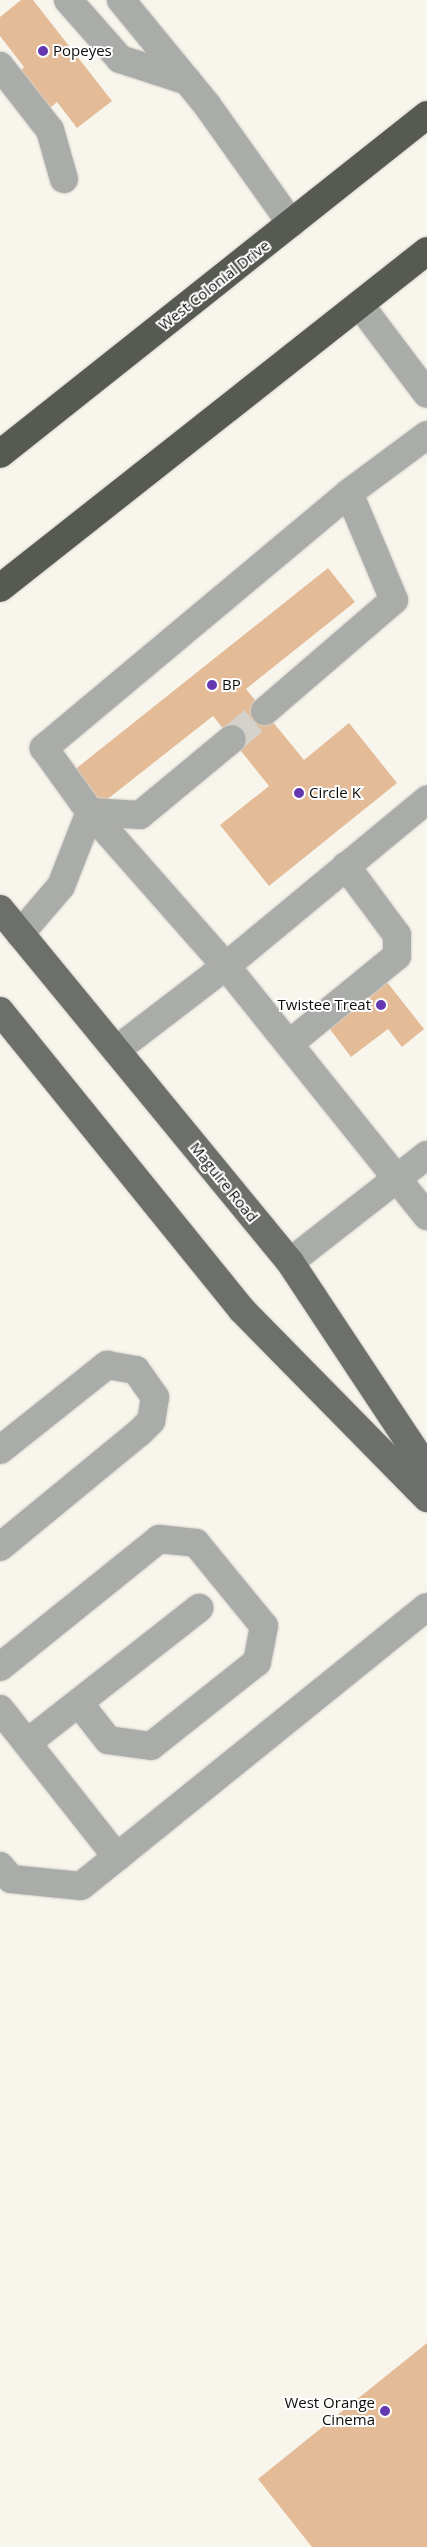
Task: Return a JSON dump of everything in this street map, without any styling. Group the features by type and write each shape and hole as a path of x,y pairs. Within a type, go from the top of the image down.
{"highway":[{"name":"West Colonial Drive","path":"0,454 427,115"},
{"path":"0,588 427,251"}],"main road":[{"name":"Maguire Road","path":"0,909 290,1262 427,1470"},
{"path":"0,1011 242,1310 427,1498"}],"lane":[{"path":"68,0 120,59 188,81"},
{"path":"121,0 188,81 291,223"},
{"path":"0,66 50,130 64,179"},
{"path":"360,305 427,394"},
{"path":"427,435 349,493 44,748 90,812 226,966 427,1216"},
{"path":"265,712 394,600 349,493"},
{"path":"90,812 140,815 232,739"},
{"path":"116,1050 226,966 427,800"},
{"path":"20,934 61,886 90,812"},
{"path":"288,1044 398,956 397,935 346,866"},
{"path":"290,1262 427,1156"},
{"path":"0,1450 107,1365 136,1370 155,1397 152,1420 140,1432 0,1547"},
{"path":"0,1667 159,1539 196,1543 264,1626 257,1662 151,1746 108,1740 79,1703"},
{"path":"0,1866 11,1879 81,1886 427,1607"},
{"path":"27,1742 199,1608"},
{"path":"0,1709 117,1857"}],"building":[{"name":"Popeyes","path":"21,0 33,0 112,101 77,128 57,102 49,109 20,72 24,67 0,36 0,17"},
{"path":"328,568 355,602 246,689 304,760 349,723 397,783 269,886 220,825 269,786 213,716 100,805 73,771"},
{"name":"Twistee Treat","path":"387,982 424,1029 402,1047 388,1029 351,1057 329,1028"},
{"name":"West Orange Cinema","path":"427,2343 427,2547 312,2547 258,2479"}],"tunnel":[{"path":"232,739 265,711"}],"place":[{"name":"Popeyes","path":"43,51"},
{"name":"BP","path":"212,685"},
{"name":"Circle K","path":"299,793"},
{"name":"Twistee Treat","path":"381,1005"},
{"name":"West Orange Cinema","path":"385,2411"}]}
